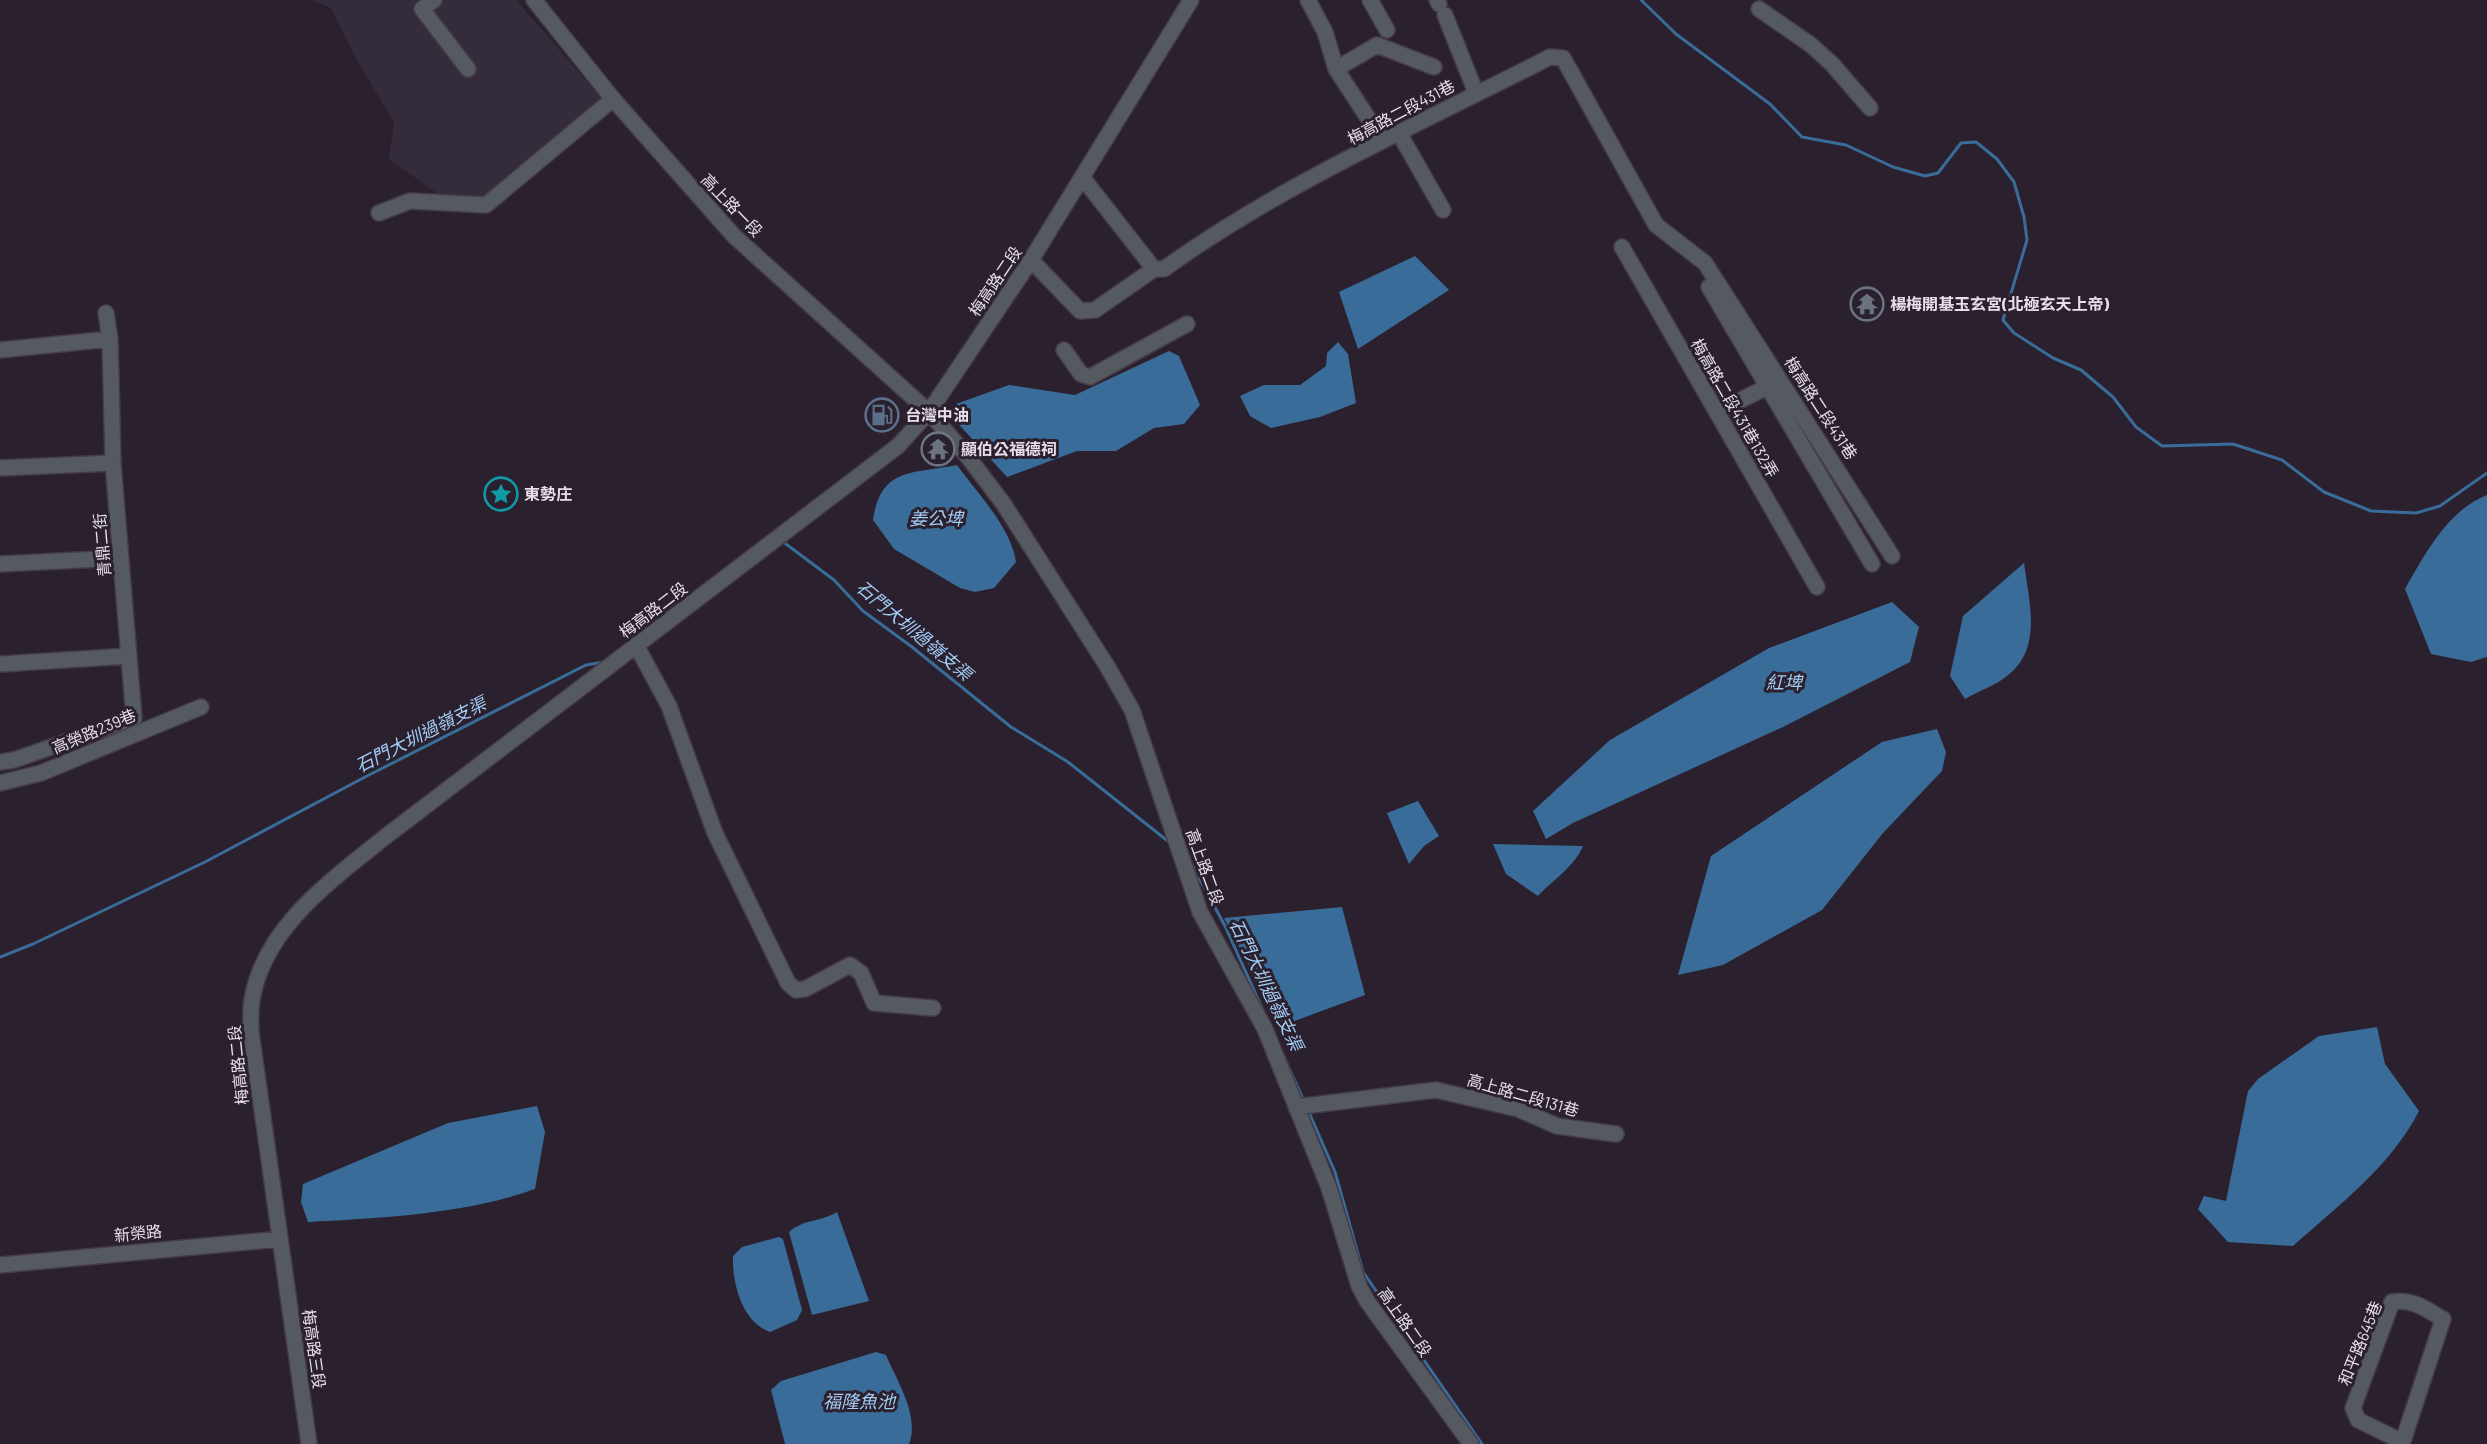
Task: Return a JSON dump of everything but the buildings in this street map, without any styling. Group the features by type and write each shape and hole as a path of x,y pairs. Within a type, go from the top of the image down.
{"street":[{"path":"434,0 422,9 468,69"},
{"name":"高上路一段","path":"534,0 613,99 734,236 929,412"},
{"name":"梅高路二段","path":"283,1260 251,1032 252,1000 262,969 274,944 314,895 385,837 617,660 639,650 898,446 929,412 1031,260 1191,0"},
{"path":"1308,0 1325,32 1336,69 1383,141"},
{"path":"1371,0 1387,30"},
{"path":"1440,6 1476,93"},
{"path":"1759,9 1811,45 1832,64 1870,108"},
{"path":"1336,69 1377,45 1434,67"},
{"name":"梅高路二段431巷","path":"1031,260 1080,311 1095,310 1154,268 1164,269 1243,217 1383,141 1550,57 1563,58 1656,225 1705,263 1892,556"},
{"path":"379,213 410,201 486,205 613,99"},
{"path":"1399,133 1443,210"},
{"path":"1082,177 1154,268"},
{"name":"梅高路二段431巷132弄","path":"1622,247 1817,587"},
{"name":"梅高路二段431巷","path":"1695,254 1694,262 1872,564"},
{"name":"青鼎二街","path":"0,762 14,760 134,718 113,463 110,339 106,314"},
{"path":"1064,350 1081,374 1089,377 1187,324"},
{"path":"0,350 110,339"},
{"path":"1717,412 1767,387"},
{"name":"高上路二段","path":"929,412 1003,503 1107,666 1132,710 1200,912 1265,1029 1303,1106 1352,1269 1367,1301 1471,1444"},
{"path":"0,468 113,463"},
{"path":"0,564 121,558"},
{"path":"639,650 669,706 715,832 788,983 796,990 805,989 850,965 861,973 874,1003 933,1008"},
{"path":"0,664 129,656"},
{"name":"高榮路239巷","path":"0,783 41,772 201,706"},
{"name":"高上路二段131巷","path":"1303,1106 1436,1090 1518,1109 1557,1126 1616,1134"},
{"name":"新榮路","path":"0,1265 280,1239"},
{"name":"梅高路三段","path":"283,1260 309,1444"},
{"name":"和平路645巷","path":"2401,1300 2420,1305 2443,1319 2402,1443 2358,1420 2353,1408 2392,1302 2401,1300"}],"shaded area":[{"path":"311,0 516,0 603,100 485,200 441,196 389,159 394,122 359,64 331,8"}],"water":[{"path":"1415,256 1449,290 1358,349 1339,292"},
{"path":"1338,342 1348,354 1356,403 1320,417 1271,428 1250,416 1240,396 1264,385 1300,385 1326,366 1327,353"},
{"path":"1169,351 1179,356 1200,405 1184,424 1154,428 1116,451 1077,451 1007,477 952,417 956,404 1009,385 1075,395"},
{"name":"姜公埤","path":"957,465 1000,523 1013,549 1016,562 994,588 975,592 960,588 894,549 873,520 883,490 891,482 913,472"},
{"path":"2487,495 2487,657 2471,662 2431,654 2405,589 2429,548 2449,522 2473,502"},
{"path":"2024,563 2031,624 2026,652 2007,676 1965,699 1950,676 1963,616"},
{"name":"紅埤","path":"1892,602 1919,627 1910,662 1783,727 1573,823 1546,839 1533,811 1610,740 1769,648"},
{"path":"1937,729 1946,752 1942,771 1883,833 1822,910 1723,965 1678,975 1711,856 1882,742"},
{"path":"1418,801 1439,836 1424,846 1409,864 1387,813"},
{"path":"1493,844 1583,846 1569,867 1538,896 1506,874"},
{"path":"1342,907 1365,995 1281,1026 1224,918"},
{"path":"2377,1027 2385,1064 2419,1111 2394,1150 2363,1184 2293,1246 2228,1242 2198,1209 2204,1196 2226,1201 2248,1091 2258,1079 2319,1036"},
{"path":"537,1106 545,1132 535,1189 481,1204 452,1209 308,1222 301,1202 303,1184 448,1123"},
{"path":"837,1212 869,1301 812,1315 789,1232 801,1225"},
{"path":"779,1237 783,1239 802,1310 797,1320 770,1332 752,1320 746,1311 734,1278 733,1256 742,1247"},
{"name":"福隆魚池","path":"876,1352 886,1355 906,1399 912,1422 909,1444 785,1444 771,1390 781,1381"}],"waterway":[{"path":"1641,0 1676,34 1770,104 1802,137 1846,145 1893,167 1925,176 1938,173 1961,143 1976,142 1997,159 2014,182 2024,217 2027,240 2003,320 2014,333 2053,358 2081,370 2113,397 2136,427 2162,446 2233,444 2282,460 2324,492 2371,511 2416,513 2440,506 2487,473"},
{"name":"石門大圳過嶺支渠","path":"782,541 834,580 863,611 912,647 1011,727 1068,762 1169,842"},
{"name":"石門大圳過嶺支渠","path":"0,957 33,944 205,862 365,777 586,665 604,662"},
{"name":"石門大圳過嶺支渠","path":"1190,861 1225,926 1304,1101"},
{"name":"石門大圳過嶺支渠","path":"1308,1110 1335,1172 1363,1272 1482,1444"}],"place":[{"name":"楊梅開基玉玄宮(北極玄天上帝)","path":"1867,304"},
{"name":"台灣中油","path":"882,415"},
{"name":"顯伯公福德祠","path":"938,449"},
{"name":"東勢庄","path":"501,494"}]}
